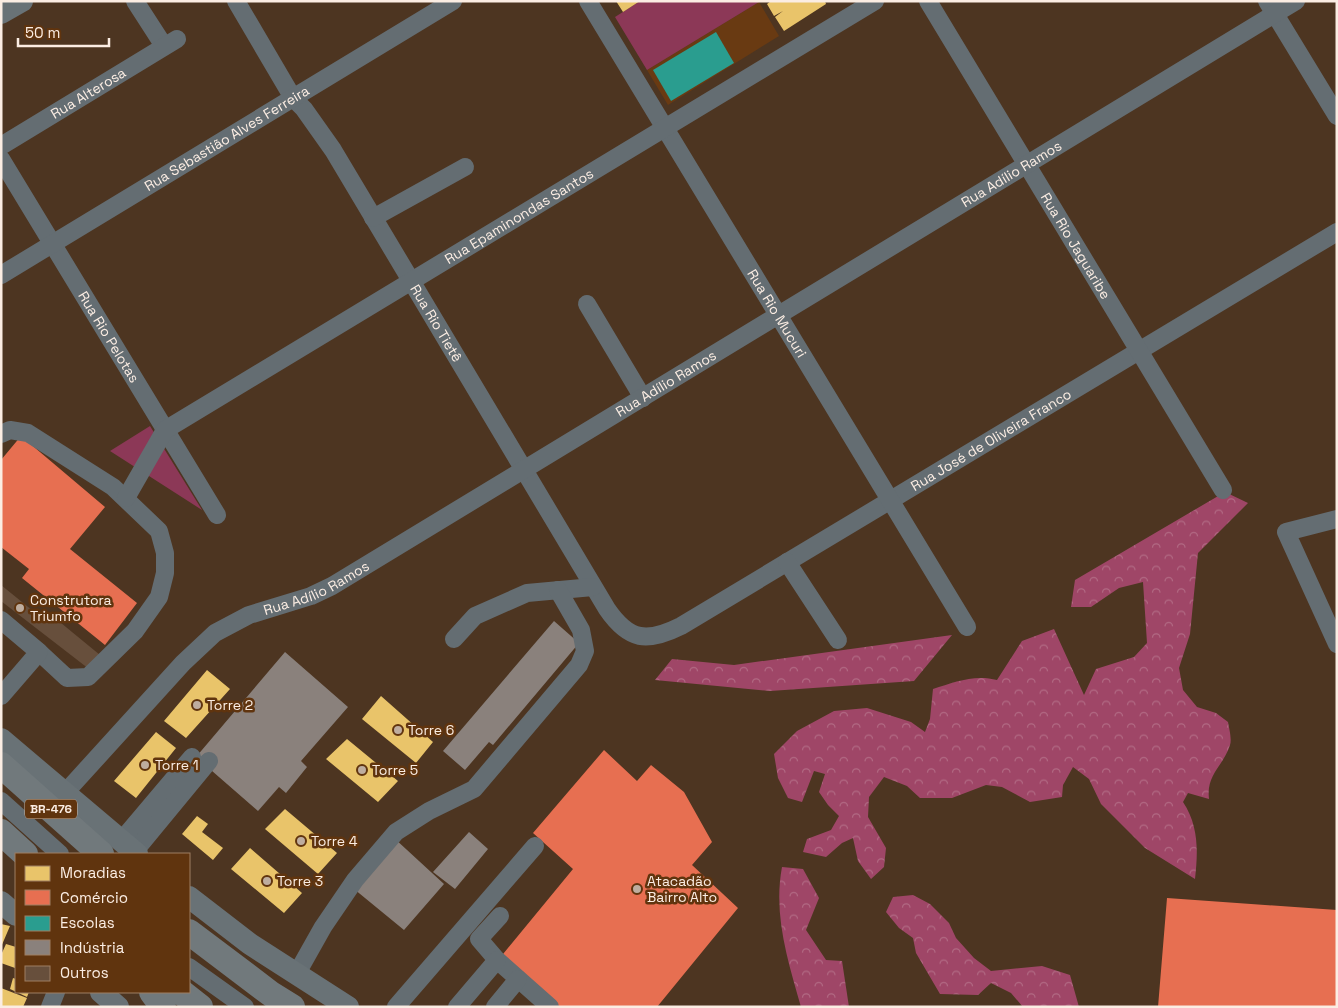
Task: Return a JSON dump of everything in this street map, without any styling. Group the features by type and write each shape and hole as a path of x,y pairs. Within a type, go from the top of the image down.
{"highway":[{"name":"BR-476","path":"1,765 123,850"},
{"path":"1,832 24,853"},
{"path":"190,933 271,994 292,1007"},
{"path":"153,993 163,1007"},
{"path":"182,993 200,1007"}],"main road":[{"path":"1,13 22,1"},
{"path":"1,738 123,850"},
{"path":"190,898 296,975 348,1007"},
{"path":"1,902 15,914"},
{"path":"102,993 118,1007"}],"street":[{"name":"Rua Alterosa","path":"1,146 171,43 135,1"},
{"name":"Rua Rio Tietê","path":"236,1 294,98 333,150 614,620 630,633 642,637"},
{"name":"Rua Rio Mucuri","path":"588,1 967,626"},
{"name":"Rua Epaminondas Santos","path":"165,430 875,1"},
{"name":"Rua Rio Jaguaribe","path":"928,1 1223,490"},
{"name":"Rua Adílio Ramos","path":"64,794 183,663 216,633 249,614 311,596 332,586 1027,165 1271,8 1296,1"},
{"name":"Rua Sebastião Alves Ferreira","path":"1,275 447,3"},
{"path":"1271,8 1337,116"},
{"name":"Rua Rio Pelotas","path":"1,159 217,515"},
{"path":"374,218 464,167"},
{"name":"Rua José de Oliveira Franco","path":"642,637 655,636 681,626 1337,232"},
{"path":"587,304 643,398"},
{"path":"1,434 10,430 28,433 126,498 160,531 165,553 165,573 159,597 134,631 88,677 67,678 40,652 1,620"},
{"path":"126,498 165,430"},
{"path":"1337,519 1286,532 1337,644"},
{"path":"787,562 838,640"},
{"path":"454,639 476,616 528,593 593,587"},
{"path":"296,975 322,927 355,880 396,832 429,810 474,789 579,665 586,651 582,630 558,590"},
{"path":"1,696 40,652"},
{"path":"123,850 200,759"},
{"path":"1,801 59,853"},
{"path":"396,1007 535,846"},
{"path":"500,916 479,939 497,960 550,1007"},
{"path":"457,1007 497,960"},
{"path":"190,968 245,1007"},
{"path":"495,1007 518,979"},
{"path":"50,1007 56,993"}],"shaded area":[{"path":"640,1 759,2 647,70 615,17"},
{"path":"759,2 779,36 668,105 647,70"},
{"path":"150,426 202,510 110,451"}],"green space":[{"path":"1225,492 1248,503 1198,553 1190,634 1179,668 1183,690 1197,707 1216,713 1228,722 1231,737 1227,753 1212,777 1209,799 1188,793 1183,802 1195,830 1197,859 1195,879 1145,848 1101,804 1089,779 1073,767 1063,785 1062,797 1030,802 1002,787 986,785 952,798 920,798 907,786 884,777 869,797 868,817 886,848 884,867 871,879 858,861 853,838 842,843 826,857 803,852 807,839 831,830 839,816 819,792 825,774 814,771 802,802 788,798 778,778 774,754 797,731 834,711 867,708 911,722 925,732 930,719 933,689 973,678 997,680 1022,641 1054,629 1084,695 1096,669 1134,657 1147,643 1143,582 1119,588 1091,607 1071,607 1075,580"},
{"path":"952,635 914,681 770,691 655,680 672,659 734,665"},
{"path":"782,867 803,869 819,898 806,930 826,960 842,961 849,1007 801,1007 783,938 779,903"},
{"path":"913,895 930,904 949,923 956,938 974,958 991,971 1042,966 1070,975 1079,1007 1023,1007 1011,993 991,983 978,995 940,994 916,953 913,938 899,928 886,912 893,897"}],"building: Moradias":[{"path":"616,1 640,1 623,12"},
{"path":"771,1 825,1 826,4 784,31 775,17 783,11 774,16 767,4"},
{"name":"Torre 2","path":"207,670 230,689 186,738 164,721"},
{"name":"Torre 6","path":"381,696 433,742 416,763 362,719"},
{"name":"Torre 1","path":"156,732 176,748 136,798 114,781"},
{"name":"Torre 5","path":"347,739 398,781 378,802 326,759"},
{"name":"Torre 4","path":"285,809 337,853 318,874 265,829"},
{"path":"197,816 208,824 202,832 223,848 213,860 182,834"},
{"name":"Torre 3","path":"250,848 302,893 284,913 231,869"},
{"path":"1,924 10,926 1,947"},
{"path":"6,944 15,947 15,968 1,963 1,955"},
{"path":"13,978 15,979 15,992 10,989"},
{"path":"1,988 27,998 23,1007 1,1007"},
{"path":"18,993 29,993 27,997"}],"building: Comércio":[{"path":"21,436 105,507 70,549 137,603 105,645 22,578 29,569 1,547 1,460"},
{"name":"Atacadão Bairro Alto","path":"604,750 637,781 651,765 684,792 712,842 692,865 738,908 657,1007 553,1007 499,959 573,869 533,833"},
{"path":"1167,898 1337,910 1337,1007 1158,1007"}],"building: Escolas":[{"path":"716,32 734,63 671,101 653,70"}],"building: Indústria":[{"path":"554,621 579,643 493,745 489,742 465,770 443,751"},
{"path":"285,652 348,707 301,761 307,767 286,793 279,787 258,811 196,757"},
{"path":"469,832 488,849 455,889 433,872"},
{"path":"394,838 444,884 404,930 354,889"}],"building: Outros":[{"path":"1,585 38,615 44,609 100,655 89,669 1,601"}],"place":[{"name":"Construtora Triumfo","path":"20,608"},
{"name":"Torre 2","path":"197,705"},
{"name":"Torre 6","path":"398,730"},
{"name":"Torre 1","path":"145,765"},
{"name":"Torre 5","path":"362,770"},
{"name":"Torre 4","path":"301,841"},
{"name":"Torre 3","path":"267,881"},
{"name":"Atacadão Bairro Alto","path":"637,889"}]}
